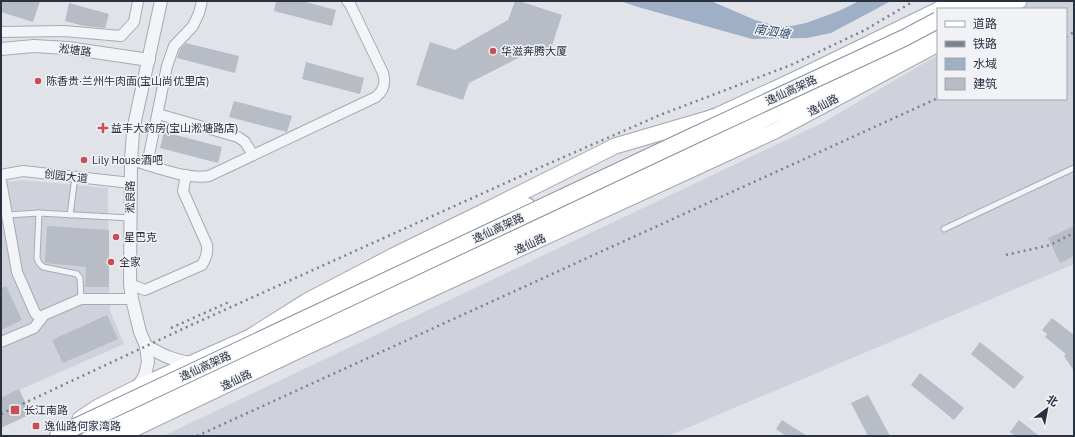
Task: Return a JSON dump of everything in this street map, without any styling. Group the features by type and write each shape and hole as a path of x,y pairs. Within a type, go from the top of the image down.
{"highway":[{"path":"960,8 973,1"},
{"path":"988,8 1000,1"},
{"name":"逸仙高架路","path":"57,435 904,38 937,21"},
{"name":"逸仙高架路","path":"90,436 693,154 937,34"},
{"path":"280,331 314,307 378,274 638,155 714,116"}],"main road":[{"path":"941,8 956,1"},
{"path":"1006,8 1019,1"},
{"path":"57,435 98,407 136,388 250,337 307,301 393,256 614,146 714,116 794,80 937,10"},
{"name":"逸仙路","path":"119,436 313,343 775,131 937,45"},
{"path":"57,435 647,163 714,116"}],"street":[{"path":"1,32 64,31 121,36 134,22 138,1"},
{"name":"淞良路","path":"136,388 145,375 148,362 146,346 140,332 130,284 131,160 135,121 161,1"},
{"path":"147,165 167,66 174,46 193,26 199,13 202,1"},
{"path":"131,160 186,175 202,177 209,176 376,97 383,88 385,81 384,73 350,4 347,1"},
{"name":"淞塘路","path":"1,49 34,46 68,48 149,60"},
{"path":"158,114 238,137 245,142 253,155"},
{"name":"创园大道","path":"1,174 23,171 130,184"},
{"path":"130,284 145,290 202,265 206,258 208,251 207,245 183,191 186,175"},
{"path":"1,181 17,272 35,313 42,319"},
{"path":"1,342 34,328 44,315 81,299 132,299"},
{"path":"146,346 167,358 191,363"}],"lane":[{"path":"944,229 1074,168"},
{"path":"70,215 75,177"},
{"path":"39,213 37,258 39,263 43,267 77,274 80,278 81,299"},
{"path":"7,215 39,213 130,218"}],"shaded area":[{"path":"1031,1 1074,1 1074,264 668,436 163,436 822,123 937,56 937,100 1067,100 1067,8 1019,8"},
{"path":"22,180 108,188 110,311 124,344 1,398 1,183"}],"water":[{"name":"南泗塘","path":"620,1 711,1 755,20 777,26 792,26 806,23 839,11 859,1 891,1 831,33 807,38 752,39"}],"building":[{"path":"1,1 40,1 33,22 1,12"},
{"path":"276,1 302,1 336,10 332,26 274,11"},
{"path":"515,1 562,15 548,58 530,52 469,83 463,100 416,85 430,42 455,50 508,20"},
{"path":"69,3 109,14 105,28 84,26 65,21"},
{"path":"186,43 239,56 235,73 177,58 180,49"},
{"path":"306,62 364,78 360,94 302,79"},
{"path":"234,101 292,116 287,132 229,117"},
{"path":"164,132 222,147 218,163 160,148"},
{"path":"47,226 109,230 109,287 85,287 86,267 45,263"},
{"path":"1074,226 1074,256 1060,263 1048,238"},
{"path":"6,286 22,320 1,330 1,288"},
{"path":"107,315 118,339 63,363 52,340"},
{"path":"1052,318 1074,335 1074,371 1064,356 1066,354 1045,337 1047,334 1042,330"},
{"path":"980,342 1024,377 1014,389 971,354"},
{"path":"920,373 964,408 954,420 911,385"},
{"name":"长江南路","path":"19,389 31,414 1,428 1,398"},
{"path":"868,395 890,436 868,436 851,403"},
{"path":"782,420 807,436 786,436 776,429"},
{"path":"1019,420 1039,436 1015,436 1010,432"}],"railway":[{"path":"1,414 189,326 541,167 660,115 791,65 865,30 914,1"},
{"path":"1067,36 1074,32"},
{"path":"197,436 937,98"},
{"path":"1006,255 1050,245 1074,233"},
{"path":"171,328 229,302"}],"place":[{"name":"华滋奔腾大厦","path":"493,51"},
{"name":"陈香贵·兰州牛肉面(宝山尚优里店)","path":"38,81"},
{"name":"益丰大药房(宝山淞塘路店)","path":"103,128"},
{"name":"Lily House酒吧","path":"84,160"},
{"name":"星巴克","path":"116,237"},
{"name":"全家","path":"111,262"},
{"name":"长江南路","path":"15,410"},
{"name":"逸仙路何家湾路","path":"36,426"}]}
